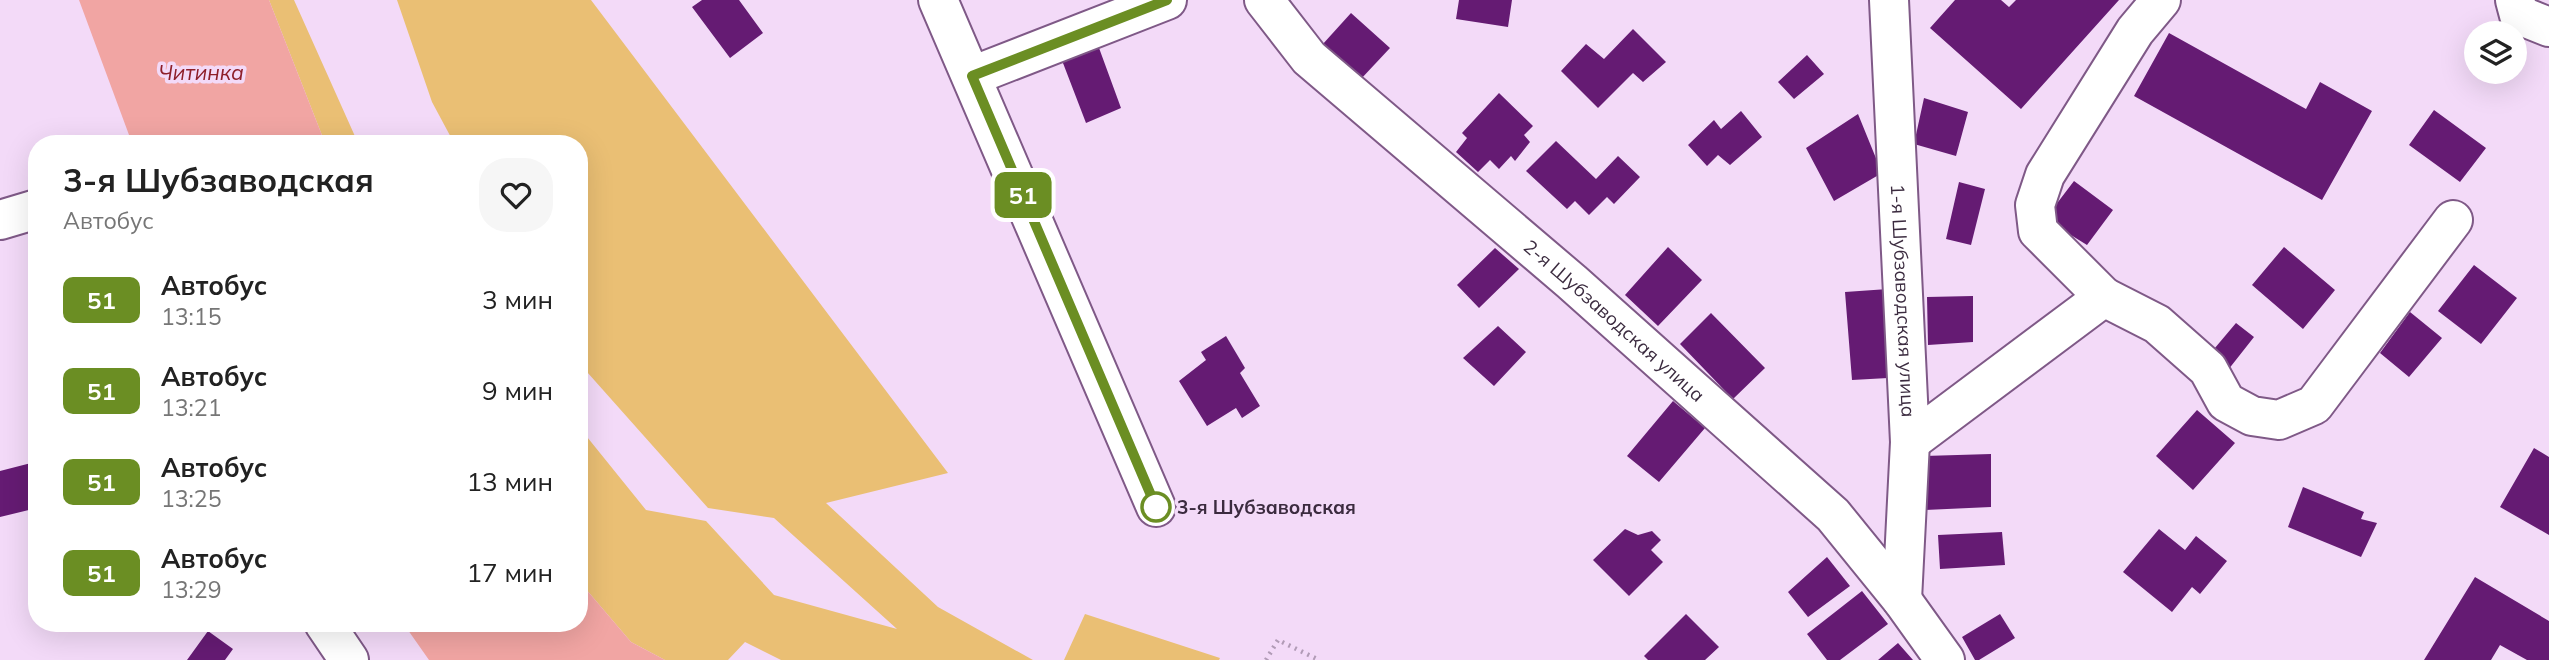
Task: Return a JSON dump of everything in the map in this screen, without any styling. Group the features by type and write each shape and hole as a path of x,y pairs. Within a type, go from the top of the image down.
{"street":[{"path":"938,0 1156,507"},
{"path":"972,76 1167,0"},
{"name":"2-я Шубзаводская улица","path":"1264,0 1309,58 1572,282 1833,515 1902,600 1945,660"},
{"name":"1-я Шубзаводская улица","path":"1889,0 1910,442 1902,600"},
{"path":"2161,0 2134,30 2045,175 2035,205 2038,231 2104,297 2157,324 2208,369 2227,402 2252,416 2279,420 2314,405 2453,220"},
{"path":"2515,0 2519,15 2549,27"},
{"path":"0,220 28,212"},
{"path":"1910,442 2104,297"},
{"path":"330,632 349,660"}],"path":[{"path":"1267,658 1278,640 1319,660"}],"shaded area":[{"path":"269,0 294,0 354,135 322,135"},
{"path":"397,0 591,0 948,473 826,503 938,607 1033,660 781,660 745,642 728,660 665,660 631,642 588,592 588,438 646,510 706,521 774,595 897,629 774,518 708,508 588,373 588,135 450,135 432,102"},
{"path":"1085,614 1220,658 1064,660"}],"water":[{"name":"Читинка","path":"79,0 269,0 322,135 129,135"},
{"path":"588,592 631,642 665,660 429,660 409,632 588,632"}],"building":[{"path":"702,0 739,0 763,33 730,58 692,7"},
{"path":"1459,0 1512,0 1508,27 1456,19"},
{"path":"1955,0 2001,0 2009,7 2016,0 2119,0 2021,109 1930,28"},
{"path":"1351,13 1390,48 1360,80 1322,45"},
{"path":"1633,29 1666,62 1643,82 1633,73 1598,108 1561,71 1586,44 1604,59"},
{"path":"2169,33 2306,109 2320,82 2372,111 2322,200 2134,96"},
{"path":"1095,37 1121,108 1086,123 1058,50"},
{"path":"1807,55 1824,74 1794,99 1778,82"},
{"path":"1499,93 1533,126 1524,135 1530,142 1515,161 1511,156 1499,169 1490,160 1478,172 1456,152 1467,138 1462,133"},
{"path":"1924,98 1968,112 1956,156 1914,144"},
{"path":"2434,110 2486,148 2460,182 2409,145"},
{"path":"1741,111 1762,137 1730,165 1718,155 1707,166 1688,145 1714,120 1721,129"},
{"path":"1858,114 1882,173 1834,201 1806,148"},
{"path":"1556,141 1596,179 1618,156 1640,177 1614,204 1607,197 1589,215 1575,201 1567,209 1526,171"},
{"path":"2074,181 2113,210 2087,245 2045,219"},
{"path":"1959,182 1985,189 1971,245 1946,239"},
{"path":"1668,247 1702,280 1658,326 1625,295"},
{"path":"2284,247 2335,290 2303,329 2252,285"},
{"path":"1495,248 1519,269 1479,308 1457,285"},
{"path":"2474,265 2517,298 2481,344 2438,311"},
{"path":"1888,289 1888,378 1852,380 1845,292"},
{"path":"1973,296 1973,342 1928,345 1927,297"},
{"path":"2410,312 2442,338 2409,377 2380,353"},
{"path":"1711,313 1765,368 1733,399 1680,344"},
{"path":"2236,323 2254,337 2228,370 2209,355"},
{"path":"1498,326 1526,352 1494,386 1463,358"},
{"path":"1226,336 1245,368 1240,373 1260,406 1242,418 1236,408 1207,426 1179,381 1206,360 1201,352"},
{"path":"1673,401 1705,428 1659,482 1627,456"},
{"path":"2197,410 2235,443 2193,490 2156,456"},
{"path":"2534,448 2549,457 2549,535 2500,507"},
{"path":"1991,454 1991,507 1925,510 1924,456"},
{"path":"28,464 28,510 0,517 0,471"},
{"path":"2303,487 2364,512 2361,519 2377,523 2361,557 2288,527"},
{"path":"1625,529 1638,535 1652,531 1661,540 1651,550 1663,562 1629,596 1593,560"},
{"path":"2159,529 2185,550 2196,536 2227,561 2200,594 2192,587 2172,612 2123,572"},
{"path":"2002,532 2005,565 1940,569 1938,535"},
{"path":"1827,557 1850,586 1808,617 1788,592"},
{"path":"2475,577 2549,621 2549,660 2527,660 2500,645 2491,660 2424,660"},
{"path":"1862,591 1888,624 1840,660 1827,660 1807,634"},
{"path":"1686,614 1719,647 1705,660 1648,660 1644,656"},
{"path":"2000,614 2015,638 1975,660 1962,637"},
{"path":"207,632 233,649 225,660 187,660"},
{"path":"1898,643 1913,660 1878,660"}],"bus line":[{"name":"51","path":"1156,507 972,76 1167,0"}],"place":[{"name":"3-я Шубзаводская","path":"1156,507"}]}
